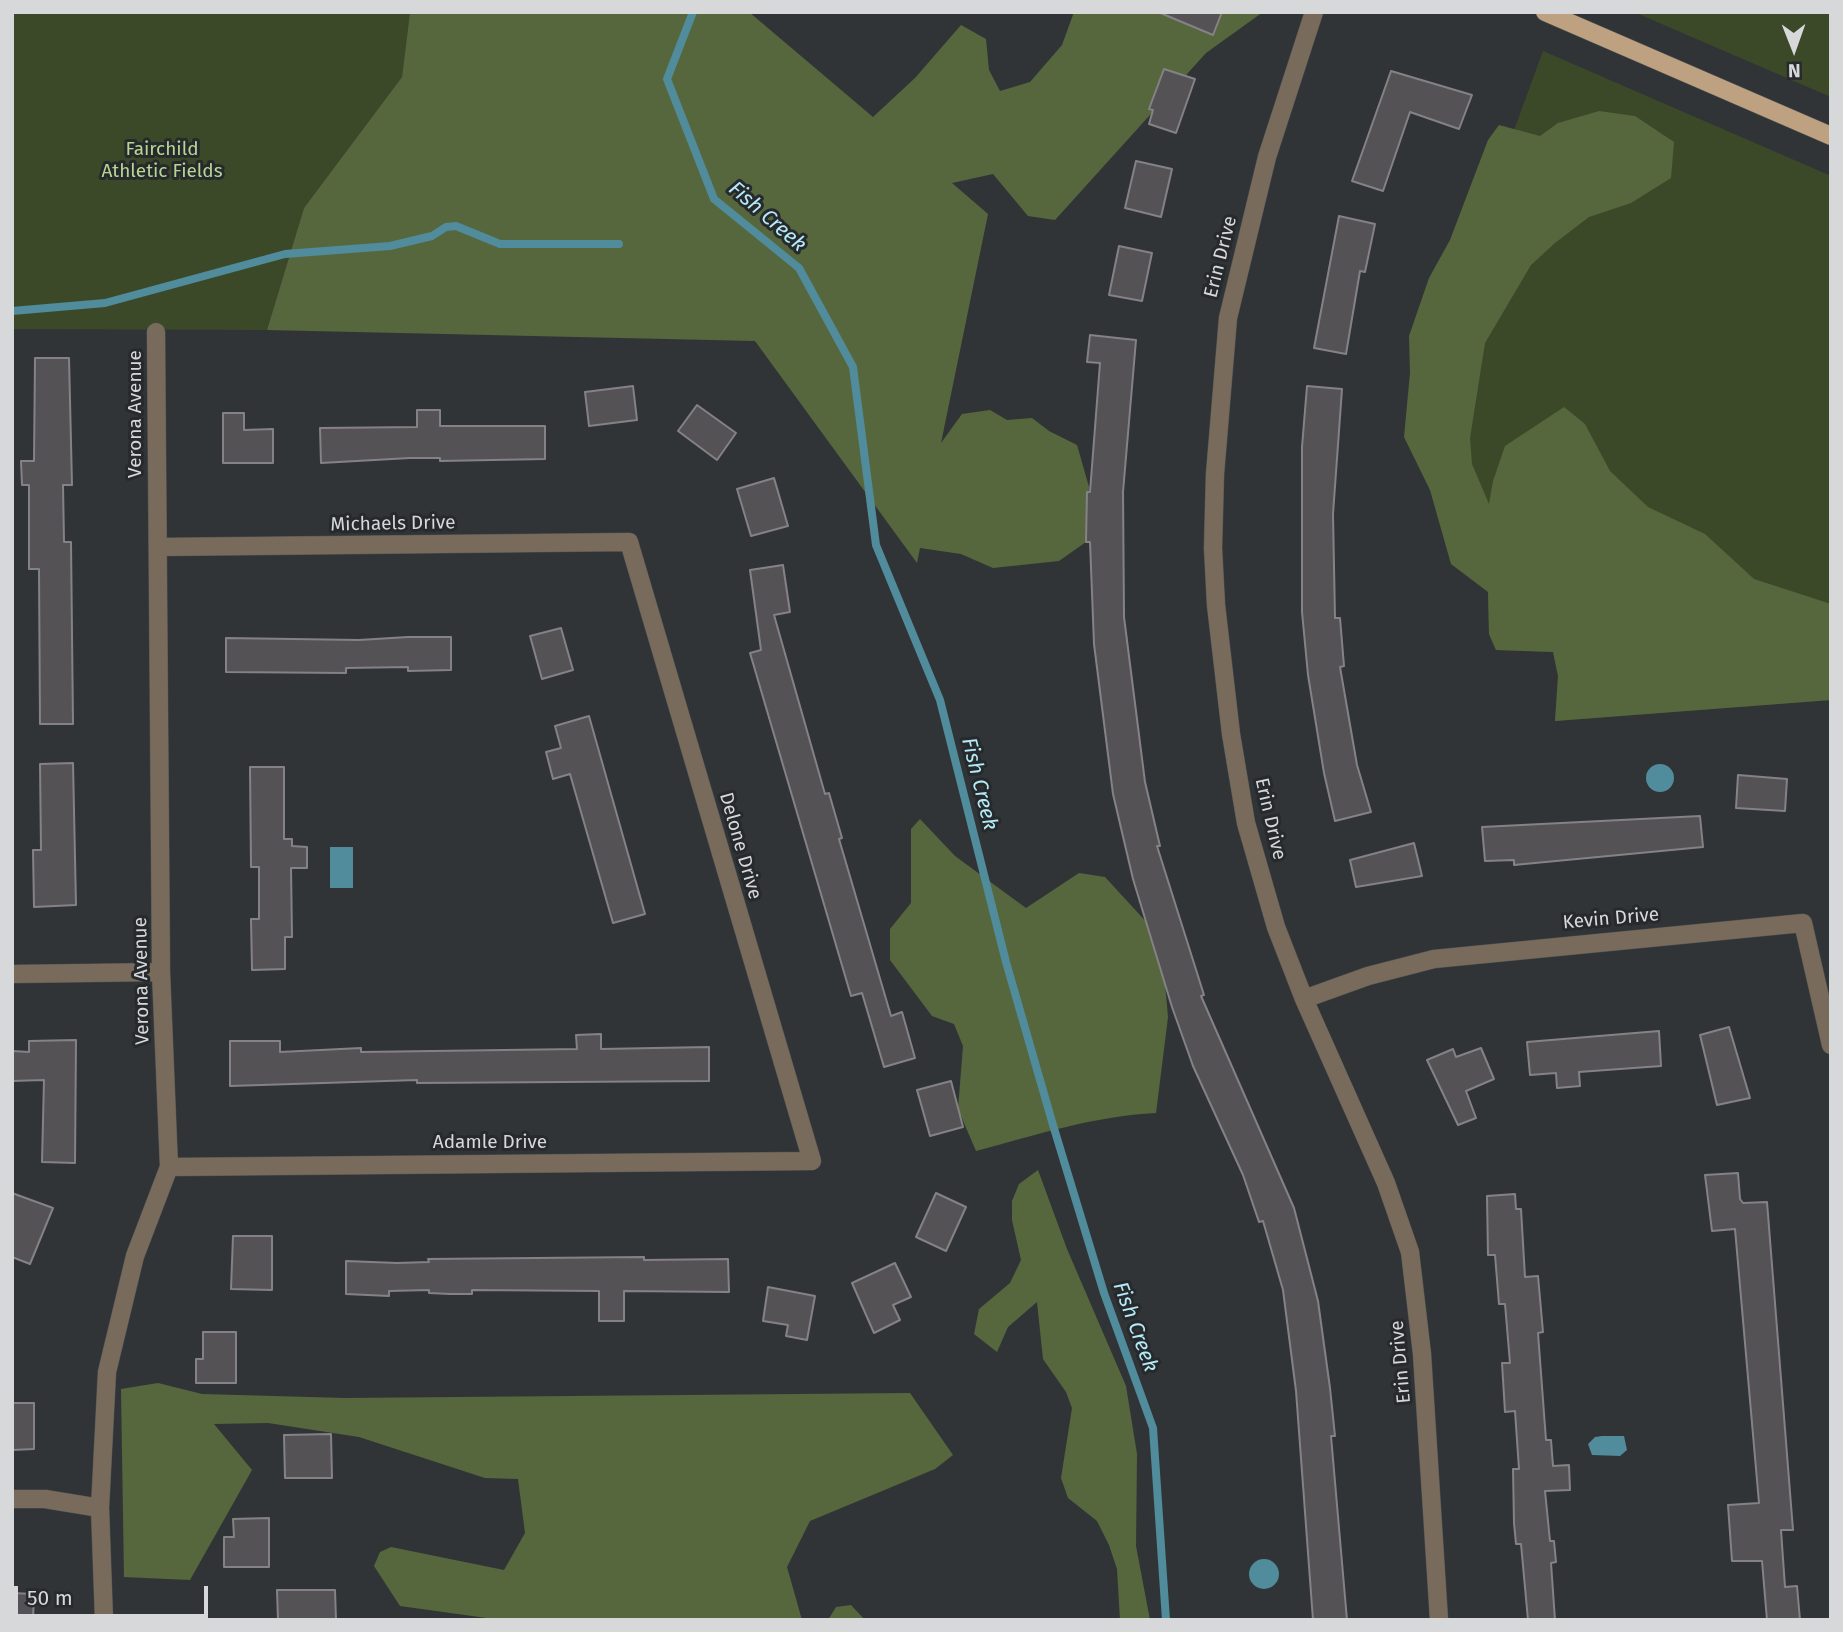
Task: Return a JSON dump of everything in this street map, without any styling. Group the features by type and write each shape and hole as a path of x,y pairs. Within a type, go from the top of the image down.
{"main road":[{"path":"1545,12 1831,136"}],"street":[{"name":"Erin Drive","path":"1314,12 1267,157 1228,318 1213,548 1231,734 1246,823 1276,927 1304,999 1386,1183 1410,1252 1422,1354 1440,1620"},
{"name":"Verona Avenue","path":"104,1620 100,1508 107,1372 135,1256 169,1167 161,972 156,332"},
{"name":"Michaels Drive","path":"158,547 629,542"},
{"name":"Delone Drive","path":"629,542 812,1161"},
{"name":"Kevin Drive","path":"1304,999 1368,975 1434,959 1803,923 1831,1045"},
{"path":"12,974 161,972"},
{"name":"Adamle Drive","path":"169,1167 812,1161"},
{"path":"12,1499 45,1499 100,1508"}],"green space":[{"name":"Fairchild Athletic Fields","path":"12,12 410,12 402,77 304,208 267,330 12,329"},
{"path":"410,12 749,12 873,117 915,78 961,25 986,39 989,70 1000,91 1030,82 1062,45 1074,12 1263,12 1206,53 1055,220 1028,216 993,174 952,183 988,214 941,443 962,414 990,410 1007,420 1032,418 1049,431 1077,445 1089,487 1086,542 1059,561 993,568 961,554 920,548 917,563 755,341 267,330 304,208 402,77"},
{"path":"1634,12 1831,12 1831,97"},
{"path":"1543,51 1831,176 1831,700 1555,721 1558,676 1553,652 1496,650 1489,634 1486,528 1457,524 1441,330"},
{"path":"1599,111 1635,116 1674,142 1671,178 1631,203 1589,217 1531,265 1485,343 1470,438 1472,464 1489,504 1493,481 1505,446 1564,407 1585,424 1610,471 1648,507 1705,534 1754,579 1831,604 1831,700 1555,721 1558,676 1553,652 1496,650 1489,634 1488,592 1451,564 1430,490 1404,437 1410,373 1409,336 1429,278 1450,240 1488,140 1499,125 1540,136 1558,123"},
{"path":"920,819 955,856 1026,908 1079,873 1105,877 1161,938 1168,1017 1156,1113 1088,1122 976,1151 958,1109 963,1046 954,1024 932,1016 890,960 890,929 911,903 911,829"},
{"path":"1038,1170 1067,1249 1126,1386 1137,1454 1136,1546 1150,1620 1120,1620 1117,1569 1109,1545 1097,1521 1068,1498 1061,1478 1072,1408 1066,1392 1043,1359 1037,1302 1008,1327 997,1352 974,1334 979,1309 1010,1283 1021,1260 1012,1220 1012,1201 1019,1184"},
{"path":"158,1383 202,1394 345,1398 910,1393 953,1455 935,1469 810,1521 787,1567 802,1620 501,1620 400,1606 374,1566 380,1552 391,1547 504,1570 525,1533 518,1479 485,1478 359,1437 268,1423 214,1424 252,1470 190,1580 124,1577 121,1389"},
{"path":"851,1605 865,1620 828,1620 836,1607"}],"water":[{"path":"1660,764 1670,768 1674,778 1670,788 1660,792 1650,788 1646,778 1650,768"},
{"path":"330,847 353,847 353,888 330,888"},
{"path":"1624,1436 1627,1450 1620,1456 1592,1455 1588,1444 1595,1437"},
{"path":"1264,1559 1275,1563 1279,1574 1275,1585 1264,1589 1253,1585 1249,1574 1253,1563"}],"building":[{"path":"1158,12 1222,12 1213,35"},
{"path":"1164,69 1195,79 1176,133 1149,124 1153,110 1149,109"},
{"path":"1391,71 1472,95 1459,129 1410,112 1383,191 1352,181"},
{"path":"1136,161 1172,169 1161,217 1125,208"},
{"path":"1339,216 1375,224 1365,272 1360,271 1346,354 1314,348"},
{"path":"1119,246 1152,253 1142,301 1109,295"},
{"path":"1090,335 1136,340 1123,492 1124,617 1145,782 1160,846 1157,846 1204,995 1201,996 1294,1208 1318,1301 1335,1436 1331,1436 1347,1620 1313,1620 1296,1391 1283,1290 1263,1221 1259,1222 1243,1175 1193,1066 1172,1007 1133,879 1113,794 1094,644 1090,542 1086,542 1087,492 1090,492 1100,363 1087,362"},
{"path":"35,358 69,358 72,485 63,485 64,542 71,542 73,724 40,724 39,569 29,569 29,485 22,485 21,461 34,461"},
{"path":"633,386 637,420 589,426 585,392"},
{"path":"1307,386 1342,389 1333,514 1335,618 1340,618 1344,666 1340,667 1357,765 1371,812 1335,821 1308,675 1302,612 1302,447"},
{"path":"697,405 736,433 717,460 678,431"},
{"path":"417,410 440,410 440,426 545,426 545,459 440,461 440,458 410,458 321,463 320,428 417,427"},
{"path":"223,413 244,413 244,430 273,429 273,463 223,463"},
{"path":"774,478 788,526 751,536 737,489"},
{"path":"783,565 790,612 774,615 825,794 829,793 842,838 839,839 891,1016 902,1012 915,1058 884,1067 862,993 851,996 750,653 761,650 750,570"},
{"path":"561,628 573,670 542,679 530,636"},
{"path":"451,637 451,670 408,671 408,667 346,668 346,673 226,672 226,638 359,640"},
{"path":"589,716 645,914 613,923 570,774 553,779 546,752 561,748 555,726"},
{"path":"73,763 76,905 34,907 33,850 41,850 40,764"},
{"path":"250,767 284,767 284,839 292,839 292,846 307,847 307,868 291,868 292,937 285,937 285,969 252,970 251,919 259,919 259,867 251,867"},
{"path":"1738,775 1787,779 1785,811 1736,808"},
{"path":"1700,816 1703,847 1514,865 1514,860 1485,861 1482,827"},
{"path":"1414,843 1422,876 1356,887 1350,860"},
{"path":"1729,1027 1750,1098 1717,1105 1700,1035"},
{"path":"1659,1031 1661,1066 1579,1072 1580,1086 1557,1088 1556,1073 1530,1075 1527,1042"},
{"path":"601,1034 601,1049 709,1047 709,1081 417,1083 417,1080 230,1086 230,1041 280,1041 280,1052 361,1048 361,1052 577,1049 576,1035"},
{"path":"76,1040 75,1163 42,1162 44,1080 12,1081 12,1051 29,1052 29,1041"},
{"path":"1481,1048 1494,1079 1466,1091 1476,1118 1458,1125 1427,1060 1453,1049 1456,1057"},
{"path":"951,1081 963,1127 930,1136 917,1090"},
{"path":"1738,1173 1740,1199 1743,1203 1767,1202 1793,1530 1781,1530 1785,1587 1797,1586 1800,1620 1767,1620 1762,1561 1732,1561 1728,1505 1759,1503 1735,1229 1712,1231 1705,1175"},
{"path":"12,1193 53,1208 30,1264 12,1257"},
{"path":"936,1193 966,1207 946,1251 916,1237"},
{"path":"1515,1194 1516,1209 1521,1209 1525,1277 1538,1276 1543,1332 1538,1333 1546,1440 1551,1440 1553,1466 1569,1465 1570,1490 1545,1491 1550,1541 1554,1541 1556,1562 1551,1563 1555,1620 1528,1620 1521,1544 1516,1544 1514,1523 1513,1469 1519,1469 1515,1411 1505,1412 1502,1363 1510,1363 1505,1304 1499,1304 1495,1255 1488,1255 1487,1196"},
{"path":"233,1236 272,1236 272,1290 231,1289"},
{"path":"644,1257 644,1260 728,1259 729,1292 624,1291 624,1321 599,1321 599,1291 472,1290 472,1294 450,1294 429,1293 429,1290 389,1291 389,1296 346,1294 346,1261 397,1263 429,1262 428,1259"},
{"path":"895,1263 911,1297 893,1305 900,1320 874,1333 852,1283"},
{"path":"768,1287 815,1296 807,1340 786,1336 788,1325 763,1321"},
{"path":"203,1332 236,1332 236,1383 196,1383 196,1359 203,1359"},
{"path":"12,1403 34,1403 34,1449 12,1450"},
{"path":"331,1434 332,1478 285,1478 284,1435"},
{"path":"269,1518 269,1567 224,1567 224,1537 234,1537 233,1519"},
{"path":"277,1590 335,1590 336,1620 278,1620"},
{"path":"12,1593 34,1594 33,1620 12,1620"}],"waterway":[{"name":"Fish Creek","path":"693,12 667,79 714,199 799,268 853,367 876,545 940,700 1006,962 1053,1125 1104,1293 1153,1428 1166,1620"},
{"path":"12,311 105,303 285,254 390,246 432,236 446,227 456,226 500,244 619,244"}]}
